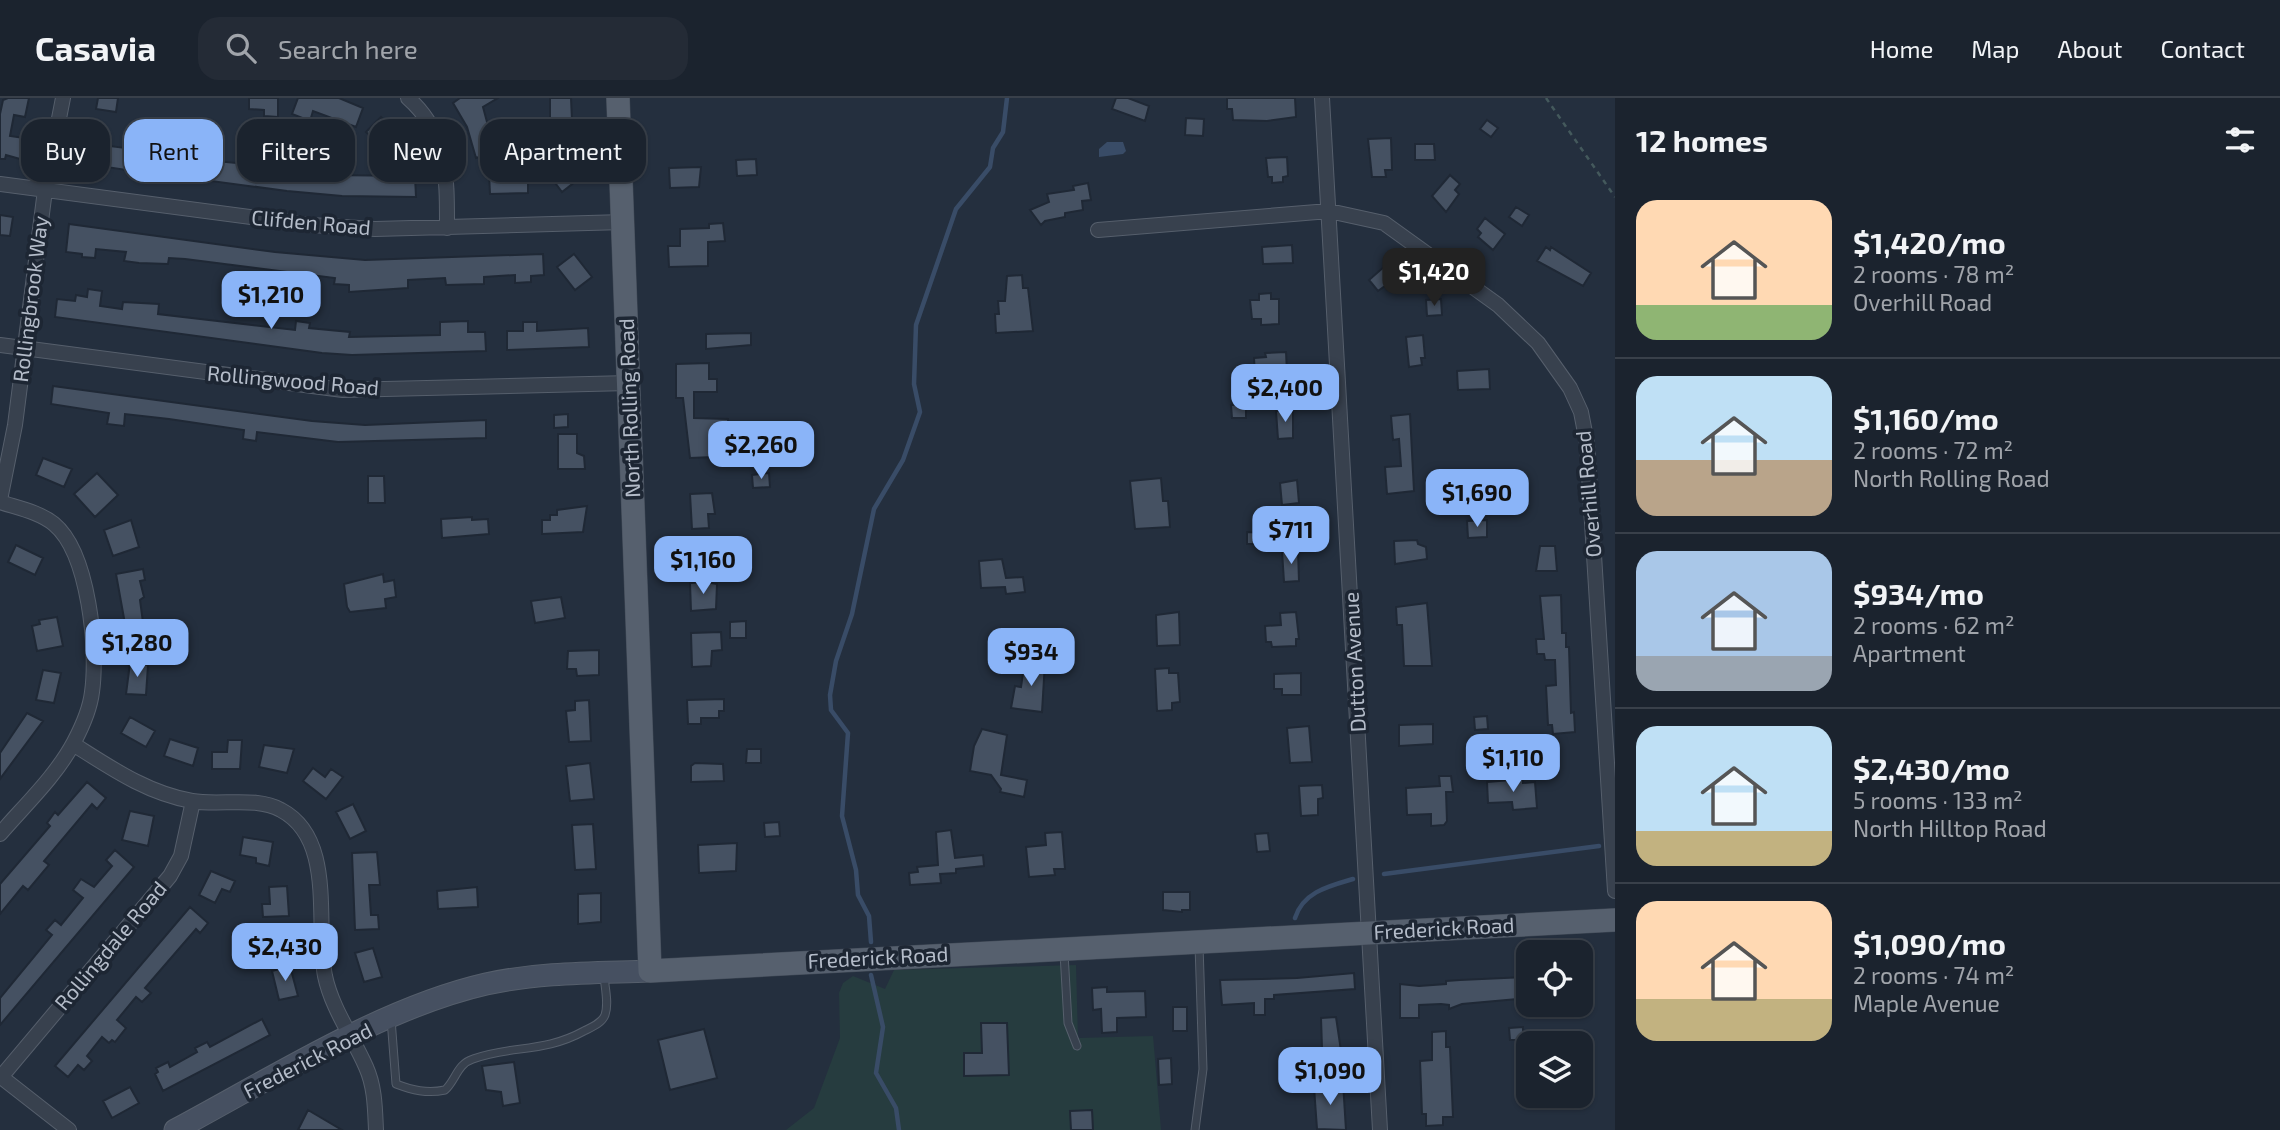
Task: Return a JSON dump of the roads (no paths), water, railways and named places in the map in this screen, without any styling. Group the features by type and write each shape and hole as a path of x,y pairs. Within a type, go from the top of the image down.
{"main road":[{"name":"North Rolling Road","path":"618,98 650,971"},
{"name":"Frederick Road","path":"175,1130 350,1037 435,1000 486,984 558,975 1615,920"}],"street":[{"name":"Rollingbrook Way","path":"0,501 14,432 45,190 63,98"},
{"path":"408,98 423,112 437,134 444,154 447,228"},
{"name":"Dutton Avenue","path":"1322,98 1380,1130"},
{"name":"Clifden Road","path":"0,184 311,225 374,229 624,222"},
{"name":"Overhill Road","path":"1098,230 1329,211 1384,223 1498,305 1557,366 1581,412 1590,483 1615,891"},
{"name":"Rollingwood Road","path":"0,345 343,390 629,383"},
{"path":"0,501 39,515 55,525 77,559 93,635 94,664 92,693 74,744 0,834"},
{"path":"74,744 146,788 193,801 267,805 280,809 306,830 314,846 317,865 326,978 372,1084 376,1130"},
{"name":"Rollingdale Road","path":"1,1076 170,876 181,856 193,801"},
{"path":"1,1076 69,1130"}],"lane":[{"path":"1195,1130 1203,1069 1199,941"},
{"path":"1064,948 1068,1023 1077,1046"},
{"path":"391,1018 396,1084 416,1091 438,1092 445,1090 455,1072 472,1059 542,1048 566,1041 595,1026 603,1019 607,1010 604,973"}],"water":[{"path":"1107,142 1123,142 1126,151 1123,154 1099,157 1099,149"}],"waterway":[{"path":"871,942 869,916 858,895 856,870 842,816 848,733 831,710 830,695 836,661 852,614 874,509 903,460 920,412 914,384 916,325 956,209 990,167 993,148 1003,132 1007,98"},
{"path":"1384,874 1599,846"},
{"path":"1295,918 1304,902 1318,891 1353,879"},
{"path":"871,975 883,1027 876,1073 896,1108 899,1130"}]}
